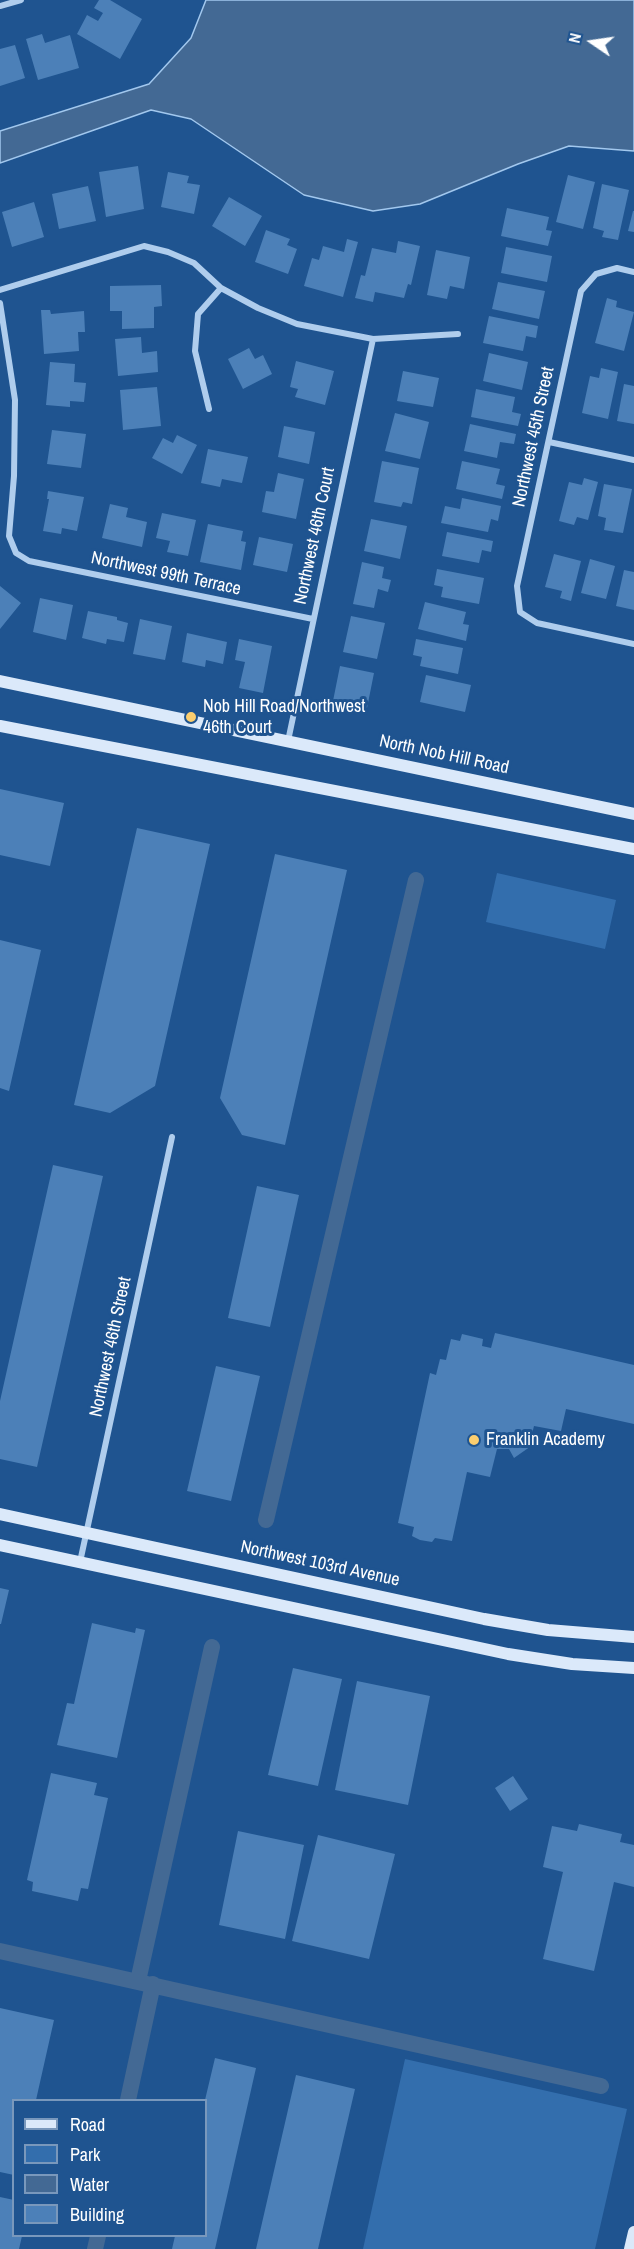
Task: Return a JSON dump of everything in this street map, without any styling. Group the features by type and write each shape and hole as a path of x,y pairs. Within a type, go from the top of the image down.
{"street":[{"path":"0,6 21,0"},
{"path":"0,290 144,246 168,252 194,263 222,288 258,308 297,324 373,339 458,334"},
{"name":"Northwest 45th Street","path":"634,272 617,268 596,274 581,291 517,586 520,612 537,623 634,644"},
{"path":"209,409 195,351 198,314 222,288"},
{"name":"Northwest 99th Terrace","path":"0,303 15,400 14,476 9,536 16,553 29,561 313,619"},
{"name":"Northwest 46th Court","path":"288,741 373,339"},
{"path":"549,442 634,460"},
{"name":"North Nob Hill Road","path":"0,681 634,814"},
{"path":"0,726 634,849"},
{"name":"Northwest 46th Street","path":"80,1562 171,1137"},
{"name":"Northwest 103rd Avenue","path":"0,1514 484,1619 548,1630 634,1637"},
{"path":"0,1545 508,1654 572,1664 634,1668"},
{"path":"630,2249 634,2232"}],"green space":[{"path":"497,873 616,900 605,949 486,922"},
{"path":"405,2059 627,2109 595,2249 363,2249"}],"water":[{"path":"206,0 634,0 634,151 569,146 420,204 373,211 304,195 191,119 151,110 0,163 0,131 149,84 191,38"}],"building":[{"path":"99,0 110,0 142,19 120,59 77,34 87,15 98,21 103,13 94,8"},
{"path":"42,34 45,43 70,35 79,68 38,80 26,39"},
{"path":"15,45 25,78 0,86 0,49"},
{"path":"138,166 144,209 106,217 99,172"},
{"path":"168,172 189,176 187,183 200,185 194,214 161,207"},
{"path":"568,175 595,182 583,229 556,222"},
{"path":"602,184 629,190 618,240 602,237 604,231 593,228"},
{"path":"88,186 96,221 59,229 52,194"},
{"path":"229,197 262,216 245,246 212,226"},
{"path":"34,202 44,237 12,247 2,212"},
{"path":"507,208 549,217 546,230 552,231 548,246 501,236"},
{"path":"634,211 634,232 628,231"},
{"path":"266,230 290,239 287,245 297,249 288,274 255,262"},
{"path":"347,239 358,242 343,297 304,286 312,258 319,260 323,246 344,252"},
{"path":"398,241 420,246 411,285 408,284 404,298 375,292 373,302 355,298 361,275 365,276 372,248 396,253"},
{"path":"506,247 552,256 547,282 501,273"},
{"path":"436,250 470,257 464,289 450,286 447,299 427,295"},
{"path":"498,282 545,291 539,319 492,309"},
{"path":"161,285 162,306 154,307 154,328 122,329 122,311 110,311 110,286"},
{"path":"607,298 617,301 616,307 634,312 624,351 595,343"},
{"path":"41,310 50,310 51,314 84,311 85,332 78,332 79,351 44,354"},
{"path":"489,316 538,326 536,338 526,336 523,351 483,343"},
{"path":"141,337 142,353 157,351 158,372 118,376 115,339"},
{"path":"249,348 255,359 263,355 272,374 243,389 228,359"},
{"path":"489,353 528,362 522,390 483,381"},
{"path":"296,361 334,371 325,405 295,397 298,389 290,387"},
{"path":"50,362 75,364 74,382 86,383 84,402 70,401 70,407 46,405"},
{"path":"601,368 618,372 608,419 582,413 590,376 599,378"},
{"path":"403,371 439,378 433,407 397,401"},
{"path":"624,384 634,386 634,424 617,421"},
{"path":"157,387 161,426 123,430 120,390"},
{"path":"476,389 515,397 512,412 521,414 518,426 471,417"},
{"path":"395,413 429,422 420,459 385,451"},
{"path":"470,424 516,434 514,444 500,442 497,458 464,451"},
{"path":"284,426 315,432 309,464 278,457"},
{"path":"52,430 86,434 81,468 47,464"},
{"path":"177,435 197,445 182,474 152,458 163,438 173,443"},
{"path":"208,449 248,457 242,483 222,479 220,487 201,483"},
{"path":"382,461 419,468 412,504 403,502 401,507 374,502"},
{"path":"462,461 500,469 496,484 505,486 502,499 456,489"},
{"path":"278,473 304,479 296,519 262,512 266,491 274,492"},
{"path":"584,478 598,482 588,520 577,517 574,525 559,521 569,482 582,485"},
{"path":"604,484 632,489 623,533 604,530 606,518 598,516"},
{"path":"48,491 84,497 77,531 62,528 61,534 43,531 49,499 47,499"},
{"path":"462,498 501,506 498,521 491,519 488,532 441,523 445,506 460,509"},
{"path":"110,504 128,508 126,517 147,522 142,547 102,538"},
{"path":"162,513 196,520 188,556 167,552 170,541 156,538"},
{"path":"371,519 407,526 400,559 364,551"},
{"path":"208,524 243,531 241,541 246,542 241,570 200,562"},
{"path":"447,532 493,541 491,552 482,550 479,563 442,556"},
{"path":"259,537 293,544 287,572 253,565"},
{"path":"554,554 581,561 571,601 560,598 562,591 545,587"},
{"path":"590,559 615,566 606,599 581,593"},
{"path":"362,562 384,567 382,578 391,580 388,592 378,589 374,608 353,604"},
{"path":"437,569 484,578 479,604 441,597 443,587 434,585"},
{"path":"624,570 634,572 634,610 616,606"},
{"path":"0,586 21,603 0,629"},
{"path":"40,598 73,605 66,640 33,632"},
{"path":"425,602 466,612 463,624 469,625 466,641 418,629"},
{"path":"88,611 117,617 117,620 128,623 124,642 107,639 106,644 82,638"},
{"path":"351,616 385,623 377,659 343,652"},
{"path":"140,619 172,626 165,660 133,654"},
{"path":"187,633 227,642 223,664 206,660 205,667 182,662"},
{"path":"239,639 272,646 263,693 239,688 245,662 235,660"},
{"path":"416,639 463,648 458,674 420,666 422,657 413,655"},
{"path":"340,666 374,673 367,708 333,701"},
{"path":"426,675 471,685 465,712 420,702"},
{"path":"0,789 64,803 50,866 0,855"},
{"path":"137,828 210,844 155,1086 110,1113 74,1105"},
{"path":"275,854 347,870 285,1145 242,1135 220,1098"},
{"path":"0,940 41,950 9,1091 0,1088"},
{"path":"53,1165 103,1176 37,1467 0,1459 0,1401"},
{"path":"257,1186 299,1195 270,1327 228,1318"},
{"name":"Franklin Academy","path":"495,1333 634,1365 634,1424 566,1409 561,1431 534,1426 529,1436 534,1444 514,1458 509,1449 497,1449 490,1477 467,1472 452,1541 435,1538 432,1542 420,1540 412,1536 414,1527 398,1523 430,1373 436,1375 440,1359 446,1360 451,1339 460,1341 462,1334 483,1339 482,1346 491,1348"},
{"path":"216,1366 260,1376 231,1501 187,1491"},
{"path":"0,1588 9,1590 1,1624 0,1624"},
{"path":"92,1623 135,1633 136,1628 145,1630 117,1758 57,1745 67,1703 74,1704"},
{"path":"293,1668 342,1679 318,1786 268,1775"},
{"path":"357,1681 430,1696 408,1805 335,1790"},
{"path":"51,1773 97,1783 94,1795 108,1798 88,1889 81,1888 78,1901 32,1891 33,1882 27,1880"},
{"path":"513,1776 528,1799 510,1811 495,1788"},
{"path":"579,1824 622,1834 620,1842 634,1845 634,1887 614,1882 594,1971 543,1959 563,1872 543,1867 552,1826 577,1831"},
{"path":"238,1831 304,1845 285,1939 219,1925"},
{"path":"318,1835 395,1854 369,1959 292,1941"},
{"path":"0,2008 54,2020 36,2099 12,2099 12,2175 0,2172"},
{"path":"215,2058 256,2068 215,2249 172,2249 175,2237 207,2237 205,2099"},
{"path":"296,2075 355,2089 318,2249 256,2249"},
{"path":"0,2197 12,2200 12,2237 22,2237 19,2249 0,2249"}],"waterway":[{"path":"266,1520 416,880"},
{"path":"138,1981 212,1647"},
{"path":"0,1951 601,2086"},
{"path":"128,2099 153,1984"},
{"path":"95,2249 98,2237"}],"place":[{"name":"Nob Hill Road/Northwest 46th Court","path":"191,717"},
{"name":"Franklin Academy","path":"474,1440"}]}
